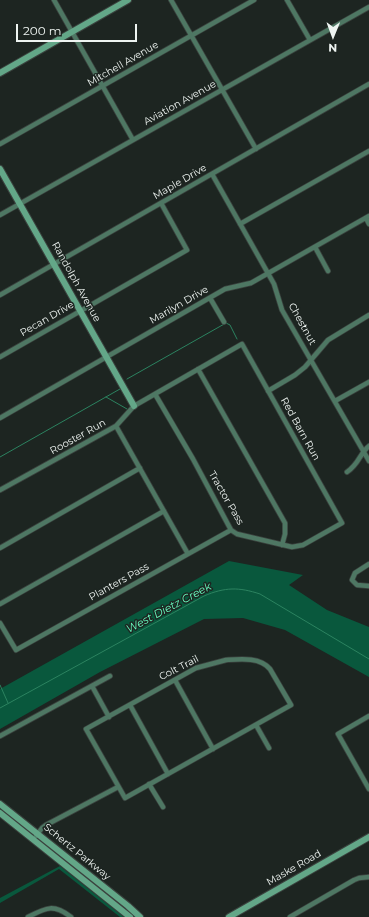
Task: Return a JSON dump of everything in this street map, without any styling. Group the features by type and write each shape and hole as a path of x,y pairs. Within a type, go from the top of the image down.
{"street":[{"path":"54,0 133,140"},
{"path":"0,73 128,0"},
{"path":"171,0 256,149"},
{"name":"Mitchell Avenue","path":"0,144 254,0"},
{"path":"287,0 310,40"},
{"name":"Aviation Avenue","path":"0,215 369,7"},
{"name":"Maple Drive","path":"0,295 369,84"},
{"path":"240,224 369,151"},
{"name":"Randolph Avenue","path":"0,169 134,406"},
{"name":"Chestnut","path":"212,174 276,288 282,310 336,401 369,461"},
{"name":"Pecan Drive","path":"0,357 187,250 161,203"},
{"path":"367,217 369,224"},
{"name":"Marilyn Drive","path":"0,418 225,289 251,283 367,217"},
{"path":"314,247 328,271"},
{"path":"210,298 224,322"},
{"path":"268,391 295,375 311,360 328,340 369,315"},
{"name":"Rooster Run","path":"0,490 116,426 134,406 242,344"},
{"name":"Red Barn Run","path":"242,344 342,523"},
{"path":"198,369 285,523 285,534 282,544"},
{"path":"336,401 369,382"},
{"name":"Tractor Pass","path":"155,394 193,459 231,530 236,534 292,547 303,546 342,523"},
{"path":"116,426 188,554"},
{"path":"347,472 358,463 369,446"},
{"path":"0,548 140,468"},
{"path":"0,604 164,511"},
{"name":"Planters Pass","path":"0,625 16,650 231,530"},
{"path":"369,564 355,573 352,580 357,585 369,586"},
{"name":"Colt Trail","path":"118,786 86,729 196,668 216,662 237,660 258,661 264,663 270,668 291,705 256,725"},
{"path":"0,736 110,676"},
{"path":"175,680 213,748"},
{"path":"92,686 109,717"},
{"path":"130,705 168,774"},
{"path":"369,716 338,734 369,789"},
{"path":"36,837 46,825 118,786 125,798 256,725 269,748"},
{"path":"149,784 162,807"},
{"name":"Schertz Parkway","path":"0,804 36,837 130,917"},
{"name":"Schertz Parkway","path":"0,813 36,837 128,906 140,917"},
{"name":"Maske Road","path":"229,917 369,837"},
{"path":"290,917 354,880 369,876"},
{"path":"28,917 48,908 55,907 71,917"}],"green space":[{"path":"229,561 303,575 289,585 327,610 369,627 369,677 285,630 243,618 204,619 100,672 0,729 0,689"},
{"path":"60,866 124,917 120,917 59,869 0,903 0,898"}],"waterway":[{"path":"127,379 226,323 230,325 237,339"},
{"path":"0,457 120,389"},
{"path":"106,397 127,409"},
{"name":"West Dietz Creek","path":"0,708 204,596 219,591 232,589 245,590 260,594 369,659"},
{"path":"0,685 8,703"}]}
